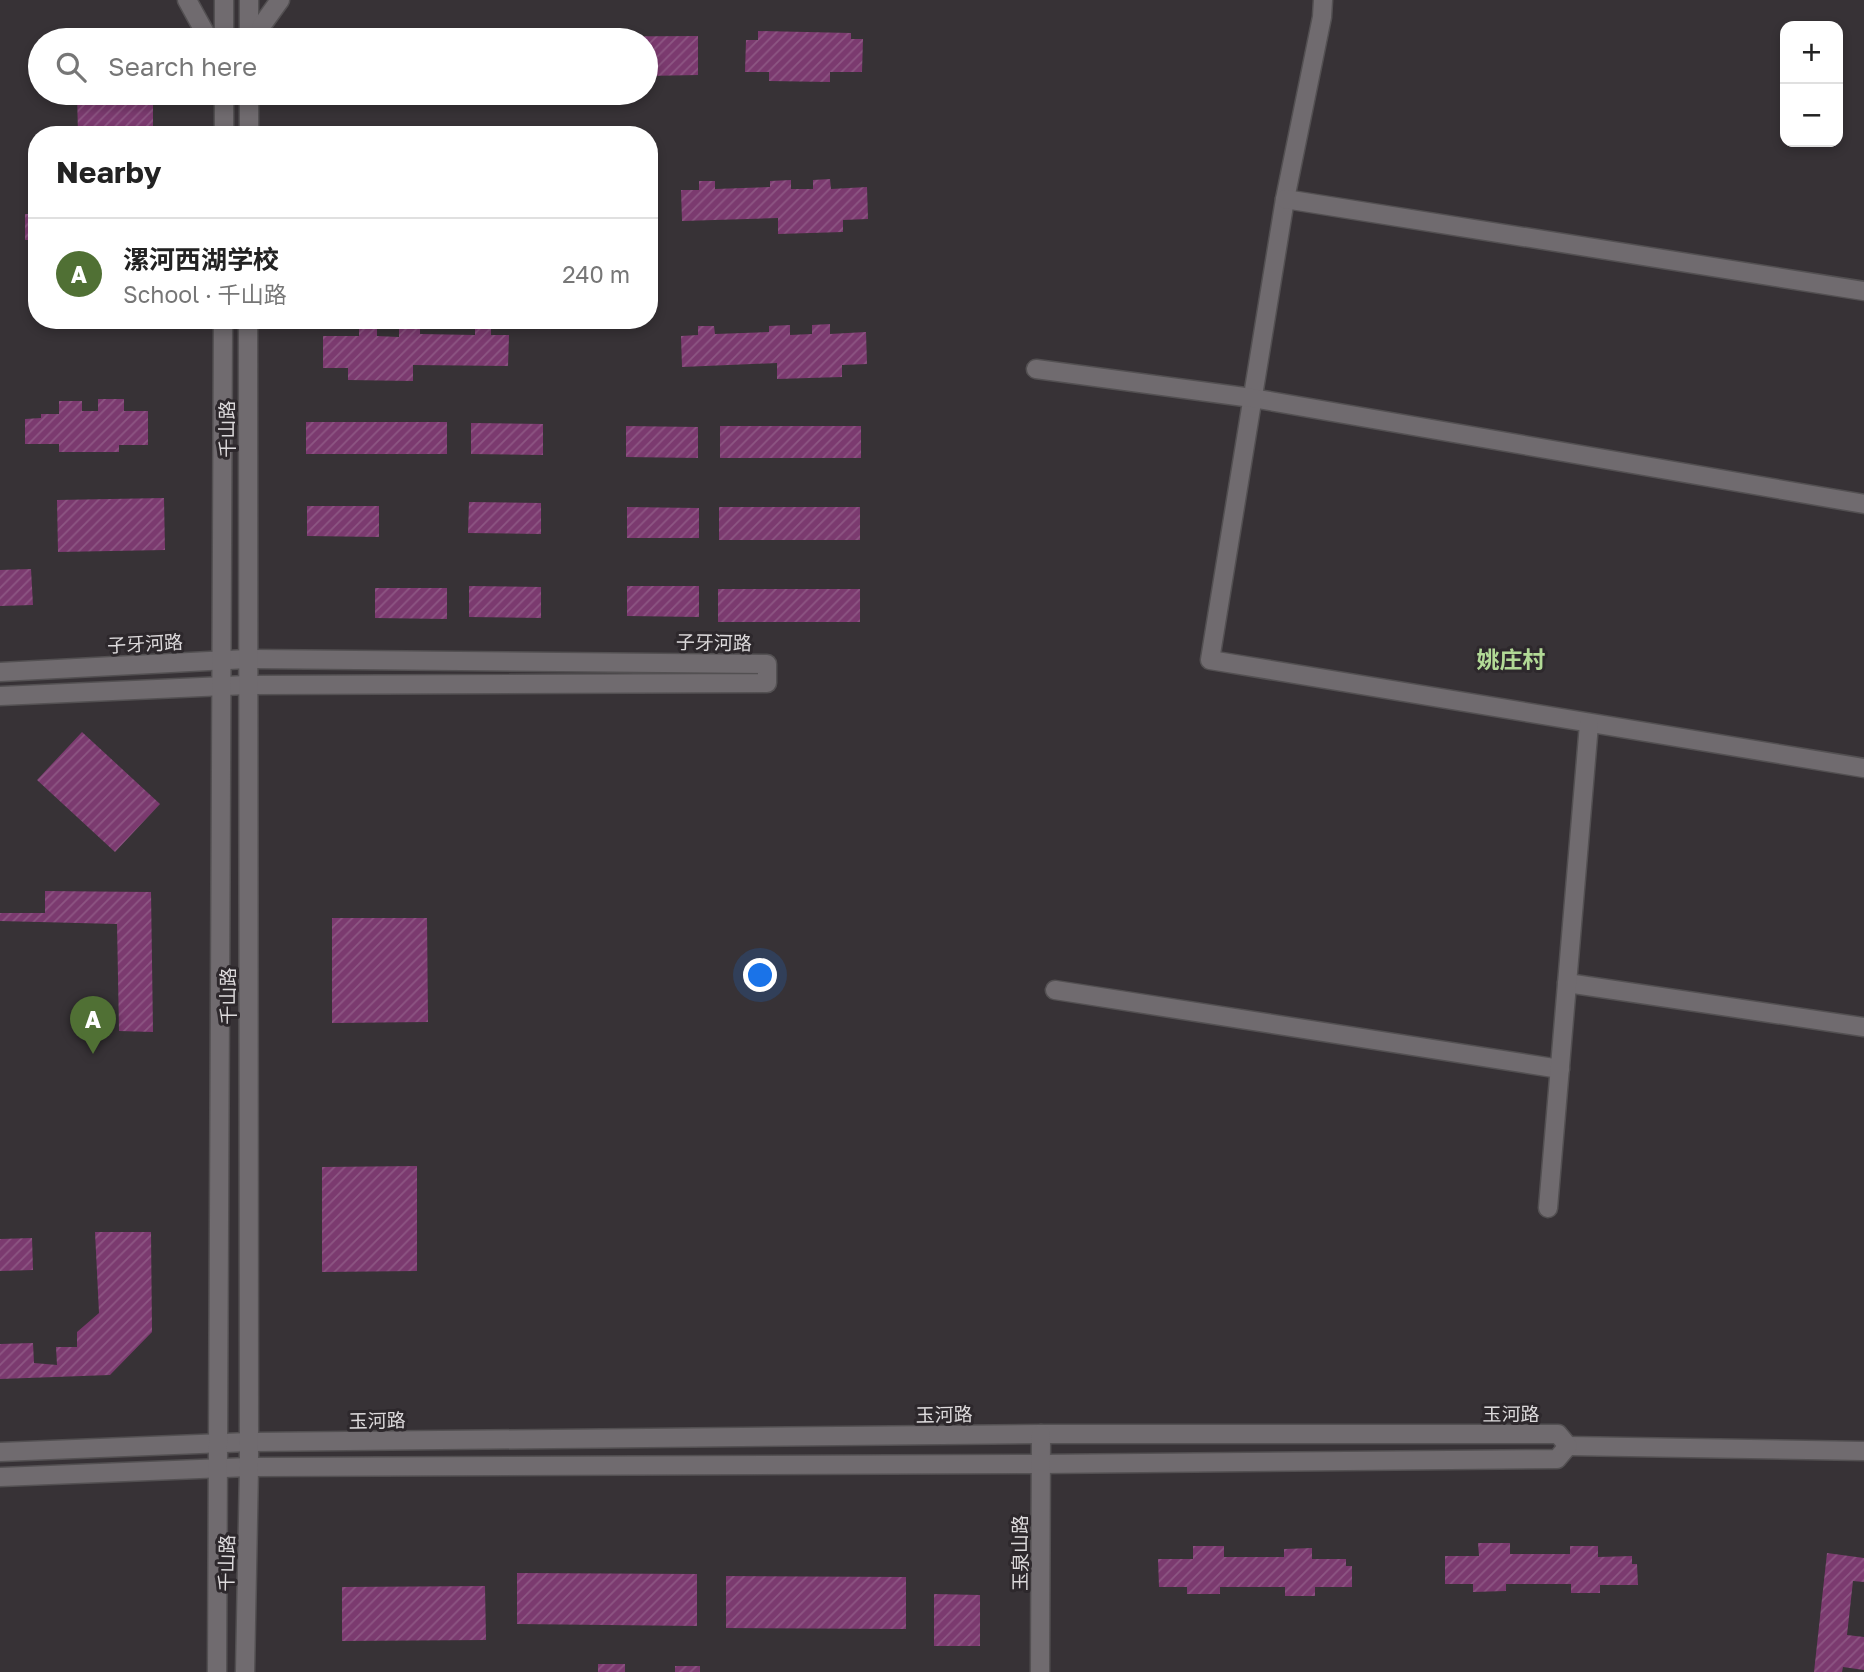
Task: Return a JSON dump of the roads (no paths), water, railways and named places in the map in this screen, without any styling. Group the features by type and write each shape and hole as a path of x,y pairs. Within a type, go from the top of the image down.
{"street":[{"path":"187,0 202,28"},
{"path":"224,0 224,28"},
{"path":"249,0 249,28"},
{"path":"261,28 280,0"},
{"path":"1323,0 1322,17 1285,199 1210,660 1864,768"},
{"path":"224,105 224,126"},
{"path":"248,126 249,105"},
{"path":"1285,199 1864,291"},
{"name":"千山路","path":"217,1672 223,329"},
{"name":"千山路","path":"245,1672 248,1467 248,329"},
{"path":"1036,369 1252,398 1864,504"},
{"name":"子牙河路","path":"0,672 247,659 767,664 767,683 247,685 0,696"},
{"path":"1548,1208 1589,724"},
{"path":"1567,983 1864,1027"},
{"path":"1055,990 1560,1069"},
{"name":"玉河路","path":"0,1452 248,1442 1041,1434 1558,1434 1568,1446"},
{"name":"玉泉山路","path":"1040,1672 1041,1434"},
{"path":"0,1477 248,1467 1558,1459 1568,1446 1864,1451"}],"place":[{"name":"漯河西湖学校","path":"93,1054"}],"district":[{"name":"姚庄村","path":"1511,659"}]}
